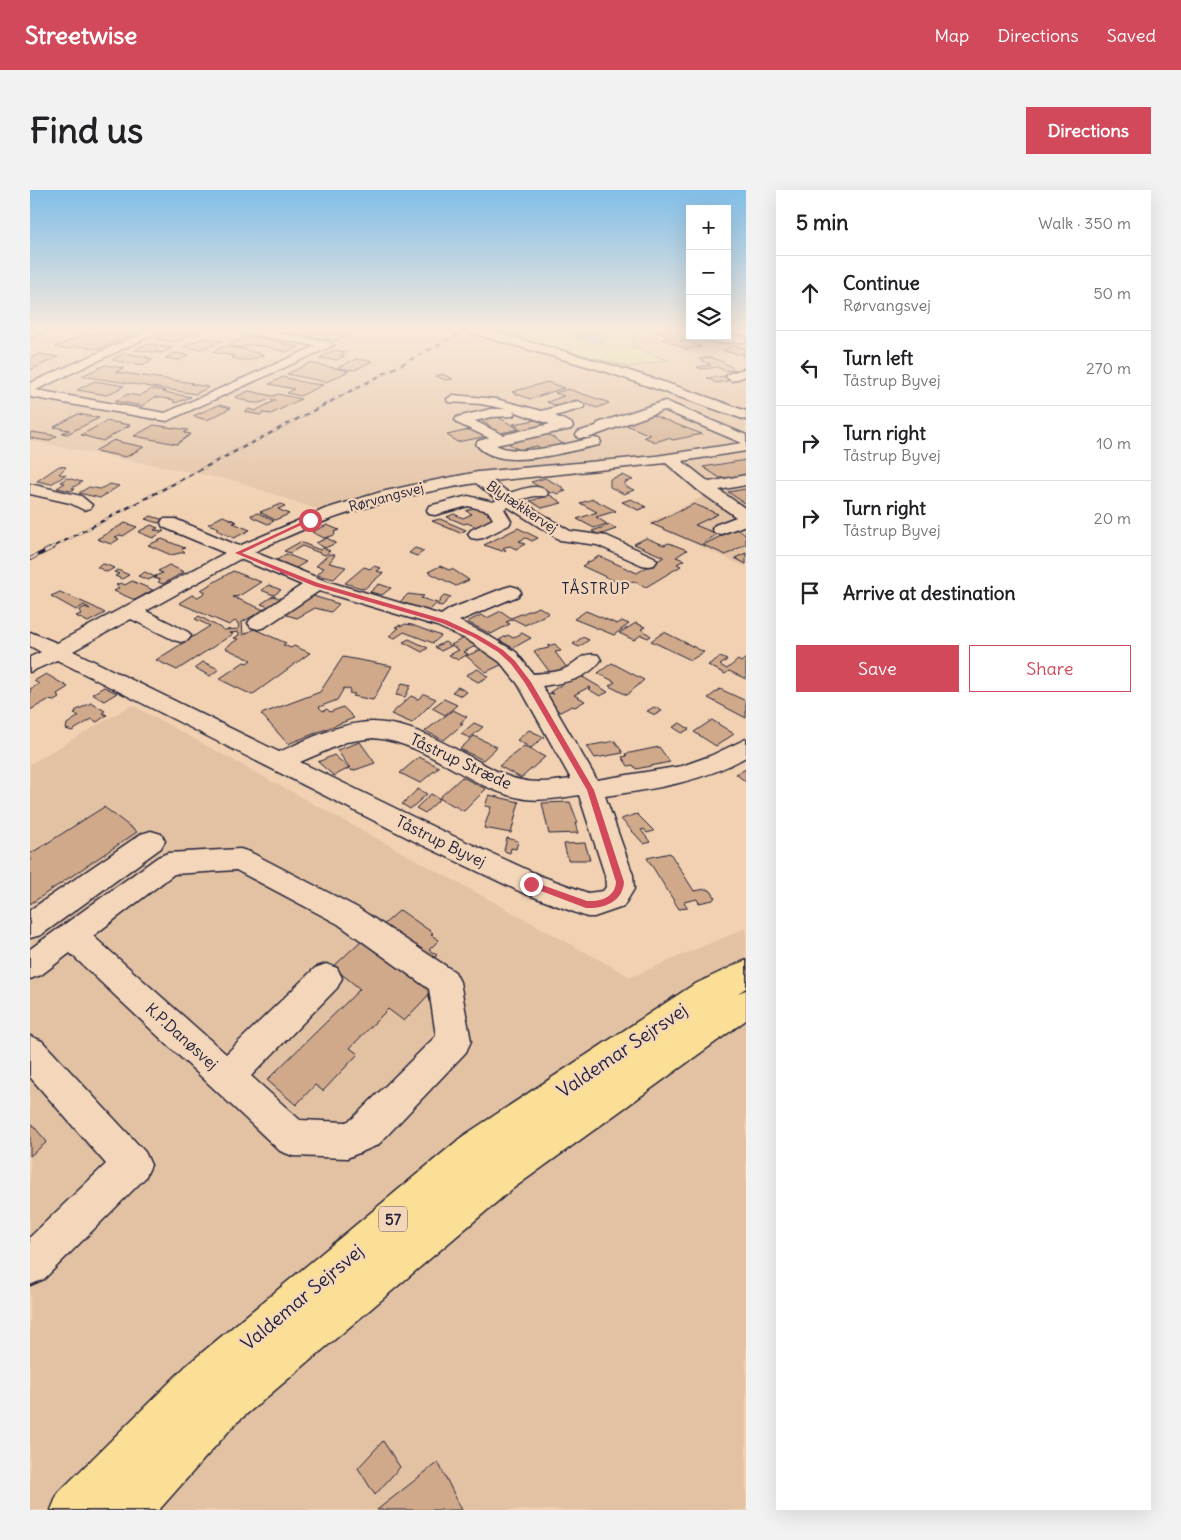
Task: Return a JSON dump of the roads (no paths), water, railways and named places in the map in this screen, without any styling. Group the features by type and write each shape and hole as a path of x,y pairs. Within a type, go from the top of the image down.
{"main road":[{"name":"Valdemar Sejrsvej","path":"75,1510 203,1381 476,1149 704,995 746,973"},
{"name":"Valdemar Sejrsvej","path":"126,1510 219,1408 498,1177 726,1016 746,1004"}],"street":[{"path":"30,393 167,417 226,391"},
{"path":"678,391 746,416"},
{"path":"453,399 475,398 532,409 588,438 619,462"},
{"path":"497,437 462,420 492,413 578,405"},
{"path":"564,426 483,444 500,453 550,451 588,438 606,428 603,426 665,405 746,440"},
{"path":"472,442 519,432 528,434"},
{"name":"Rørvangsvej","path":"57,651 237,553 310,520 342,508 419,488 478,477 619,462 670,459 746,447"},
{"path":"670,459 705,488 744,515 721,529"},
{"name":"Blytækkervej","path":"478,477 503,502 566,536 601,540 648,561"},
{"path":"705,488 746,480"},
{"path":"30,489 74,499 84,505"},
{"path":"434,510 468,501 503,502 535,491 540,493"},
{"path":"477,534 502,521 503,502"},
{"path":"543,522 562,515 587,529"},
{"name":"Tåstrup Byvej","path":"30,638 430,837 531,884 586,905 594,905 613,899 620,889 620,882 589,787 528,682 513,662 500,651 475,636 444,622 316,584 237,553 169,523"},
{"path":"258,623 316,584"},
{"path":"444,622 458,613 511,592"},
{"path":"131,611 180,636"},
{"path":"30,666 57,651"},
{"path":"528,682 569,675 590,660"},
{"name":"Tåstrup Stræde","path":"280,761 346,734 379,730 410,737 515,788 542,791 657,780 716,763 746,747"},
{"path":"30,926 151,841"},
{"path":"30,966 168,864 240,858 348,916 444,982 454,1041 365,1132 347,1140 293,1138 226,1077"},
{"name":"K.P.Danøsvej","path":"72,936 226,1077 326,978"},
{"path":"30,1052 132,1165 30,1265"}],"railway":[{"path":"51,548 351,391"},
{"path":"30,559 54,547"}],"district":[{"name":"TÅSTRUP","path":"596,588"}]}
